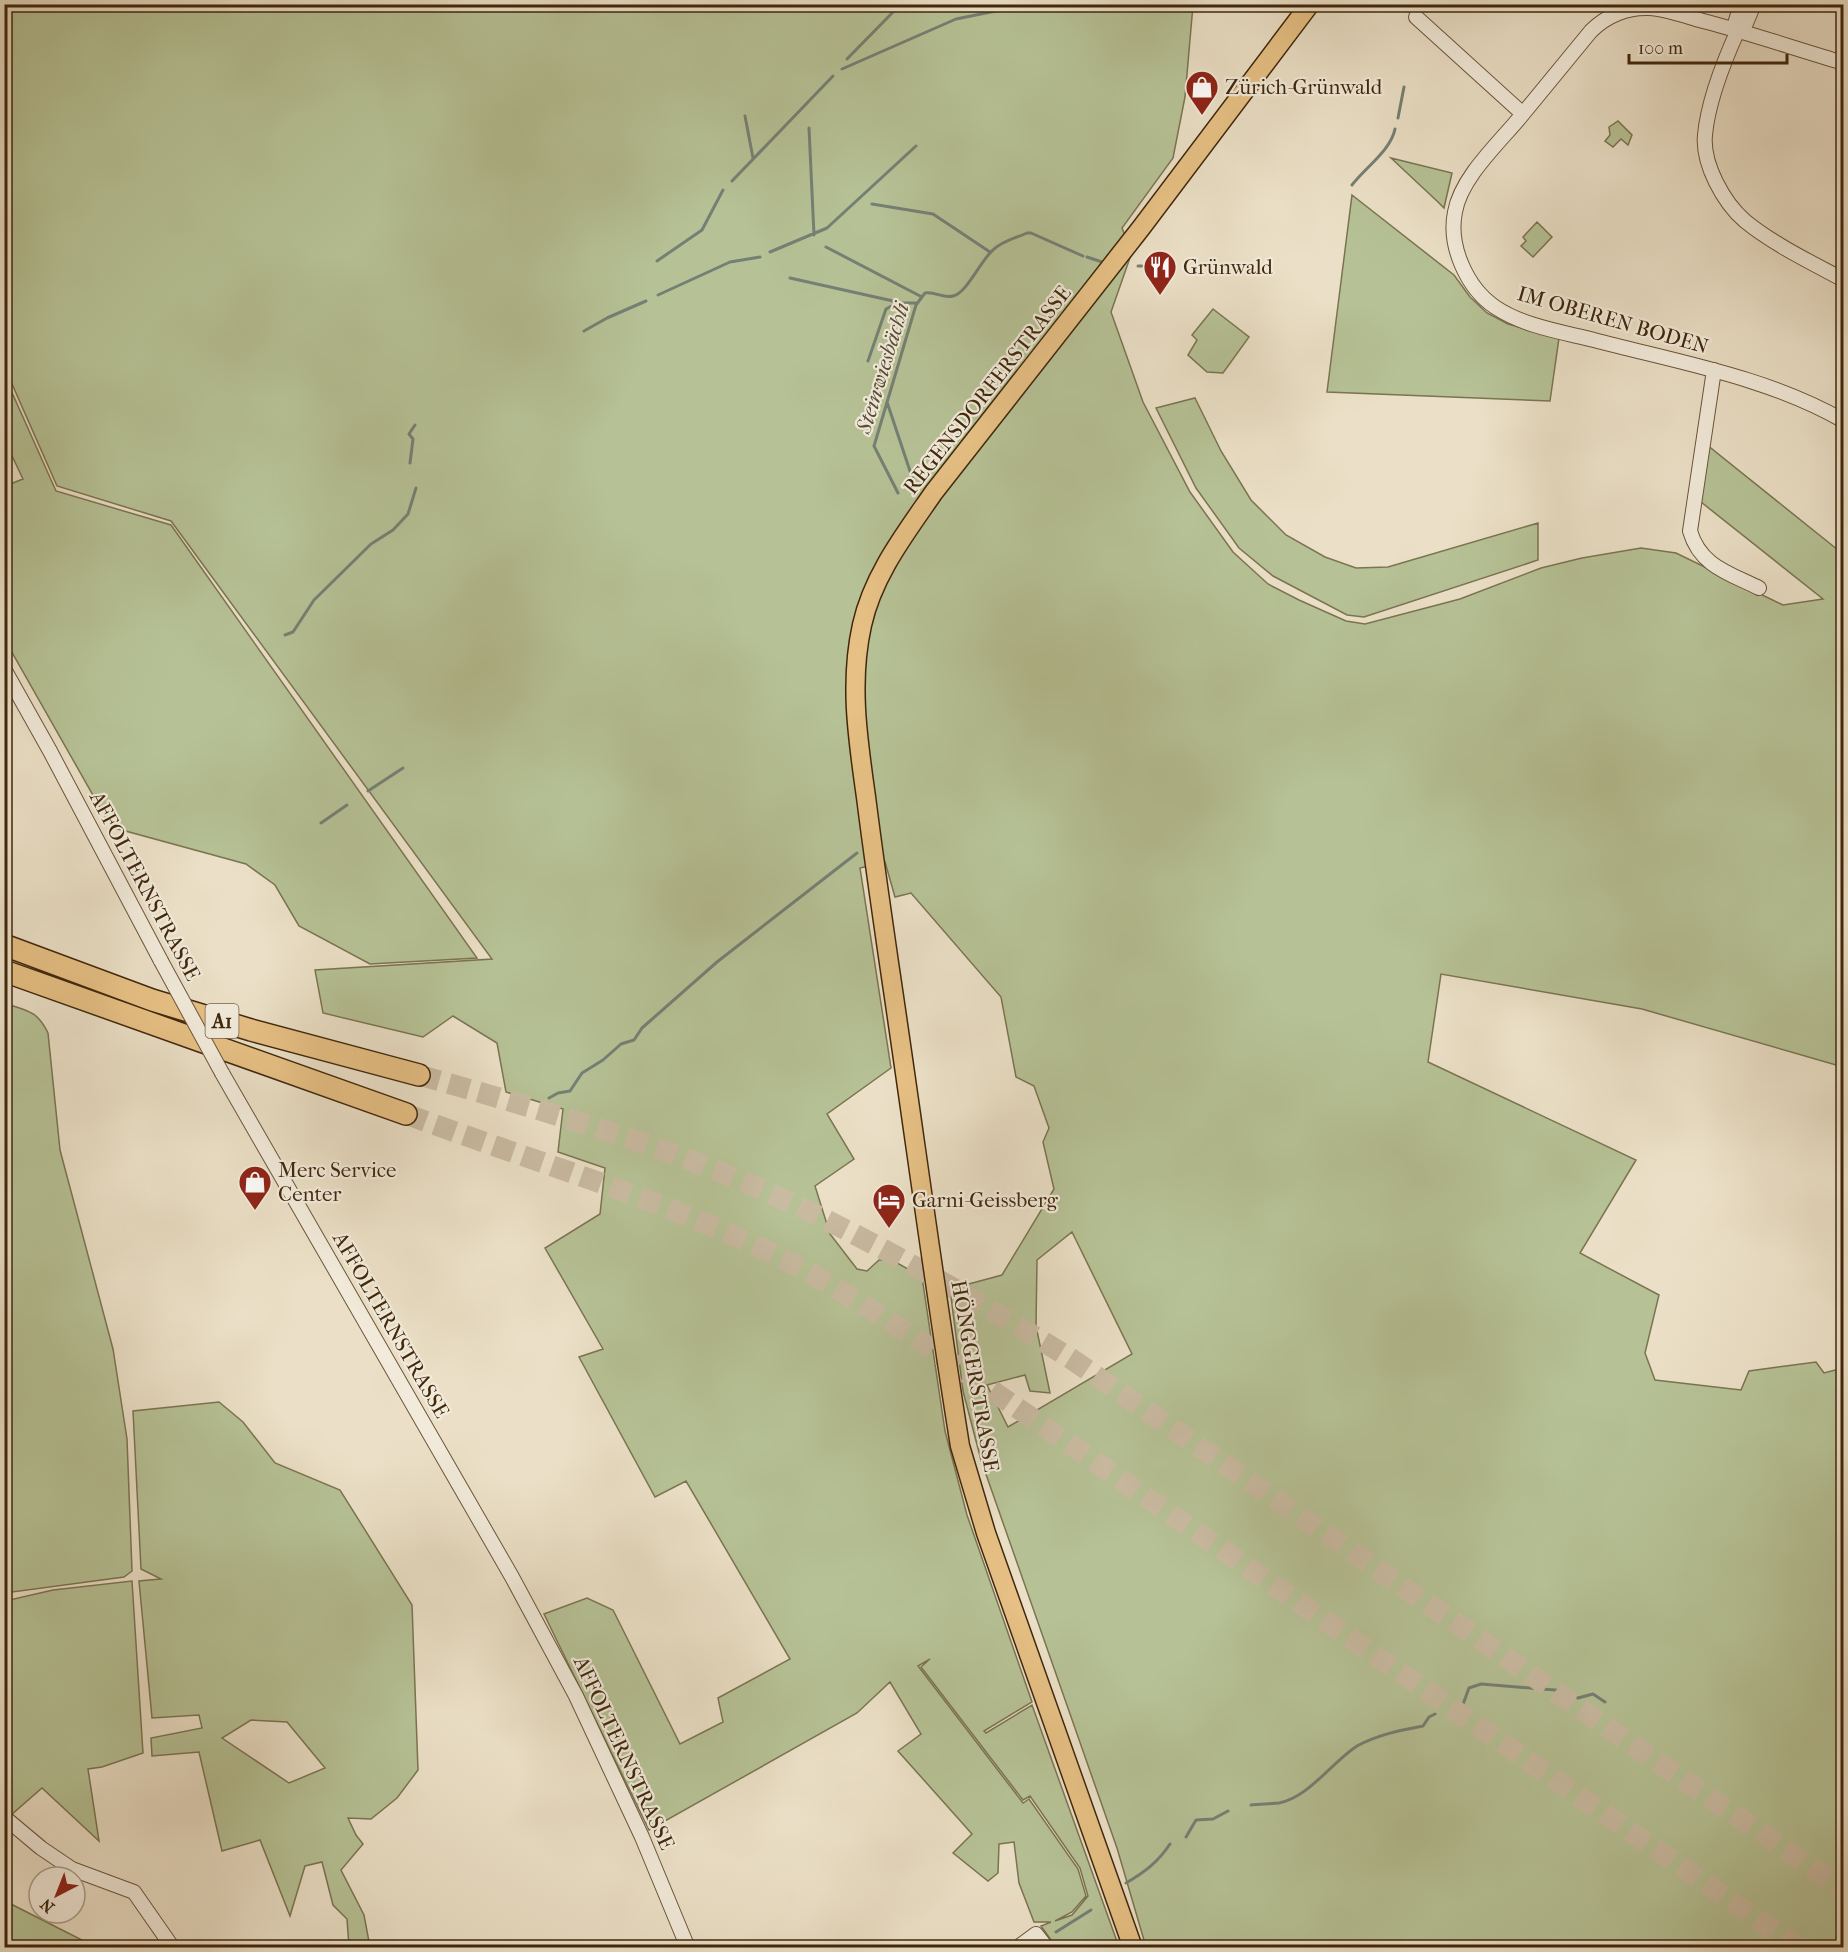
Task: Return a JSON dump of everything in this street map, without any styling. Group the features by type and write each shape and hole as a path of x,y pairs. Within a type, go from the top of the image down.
{"highway":[{"path":"4,940 29,954"},
{"name":"A1","path":"4,945 152,1000 251,1030 419,1075"},
{"name":"A1","path":"4,970 406,1114"}],"main road":[{"name":"REGENSDORFERSTRASSE","path":"874,860 856,726 855,677 862,624 872,592 887,561 934,492 1134,237 1310,4"},
{"name":"HÖNGGERSTRASSE","path":"874,860 960,1446 983,1522 1133,1947"}],"street":[{"path":"1738,30 1735,24 1740,4"},
{"path":"1754,4 1744,28 1738,30 1729,49 1710,107 1704,137 1707,158 1717,185 1729,204 1744,220 1762,233 1844,280"},
{"name":"IM OBEREN BODEN","path":"1844,63 1738,30 1650,8 1621,12 1599,23 1591,31 1522,114 1471,176 1455,212 1456,251 1475,288 1485,300 1511,316 1563,332 1714,370 1790,394 1844,421"},
{"path":"1416,17 1522,114"},
{"path":"1714,370 1690,531 1701,555 1713,566 1759,588"},
{"name":"AFFOLTERNSTRASSE","path":"4,669 222,1073 512,1577 576,1696 642,1837 688,1947"},
{"path":"4,1817 41,1848 72,1869 134,1892 173,1947"},
{"path":"1017,1947 1036,1934 1047,1947"}],"green space":[{"path":"4,5 1193,5 1185,97 1173,158 1122,228 1132,252 1111,312 1143,402 1190,492 1233,552 1268,584 1346,621 1365,624 1460,599 1541,568 1641,548 1676,553 1783,605 1823,599 1701,502 1707,445 1843,554 1843,1067 1642,1009 1441,974 1428,1062 1636,1160 1580,1253 1659,1295 1645,1353 1655,1380 1741,1390 1749,1371 1816,1362 1824,1373 1843,1368 1843,1947 1146,1947 1117,1848 981,1460 963,1391 950,1289 1002,1275 1054,1189 1043,1142 1049,1128 1034,1086 1016,1077 1001,997 911,893 895,897 885,862 860,868 891,1068 827,1114 854,1159 815,1186 830,1234 857,1269 867,1271 879,1260 892,1260 922,1277 945,1431 967,1515 1032,1702 984,1731 986,1733 1032,1705 1119,1947 1056,1947 1041,1926 1051,1922 1034,1922 1019,1883 1014,1842 999,1844 998,1873 988,1881 953,1853 972,1834 898,1751 921,1734 890,1682 857,1713 649,1830 544,1614 587,1598 613,1610 680,1744 723,1722 718,1698 790,1659 686,1481 655,1497 579,1357 603,1349 545,1248 600,1214 605,1168 558,1152 563,1109 506,1092 497,1043 453,1016 423,1037 323,1013 315,970 492,959 171,521 57,486 5,368","holes":["1072,1232 1132,1354 1008,1427 987,1385 1025,1375 1030,1391 1050,1393 1036,1326 1037,1260","930,1659 921,1667 1023,1800 1030,1796 1080,1868 1088,1896 1072,1915 1055,1921 1072,1912 1086,1896 1078,1869 1029,1799 1023,1803 918,1666"]},
{"path":"1618,121 1632,135 1628,145 1621,139 1613,147 1605,141 1610,135 1609,127"},
{"path":"1391,158 1452,173 1444,208 1438,202"},
{"path":"1352,195 1454,275 1470,297 1487,313 1508,324 1559,338 1550,401 1327,392"},
{"path":"1537,222 1552,237 1533,257 1521,246 1526,241 1523,237"},
{"path":"1213,309 1249,337 1223,373 1207,372 1188,355 1197,340 1192,335"},
{"path":"5,377 56,491 171,525 477,958 370,964 299,926 275,885 246,864 111,827 5,640 5,486 23,479 5,441"},
{"path":"1195,398 1221,451 1251,500 1286,535 1325,557 1356,568 1388,567 1538,523 1538,560 1364,617 1347,615 1273,576 1239,548 1196,488 1156,408"},
{"path":"4,1003 35,1016 48,1033 60,1150 113,1349 127,1439 132,1571 124,1577 5,1593"},
{"path":"219,1402 243,1422 275,1463 340,1490 412,1605 418,1770 397,1798 371,1819 348,1818 363,1844 341,1870 364,1915 370,1947 349,1947 347,1919 333,1905 322,1862 305,1866 290,1916 260,1840 222,1851 199,1752 152,1756 151,1738 202,1728 199,1715 152,1718 139,1581 161,1579 141,1569 133,1411","holes":["251,1720 287,1722 325,1768 289,1783 222,1738"]},
{"path":"132,1581 143,1753 102,1767 88,1769 99,1841 42,1788 11,1815 5,1811 5,1601 53,1590"},
{"path":"5,1901 27,1912 27,1925 52,1925 82,1940 78,1947 5,1947"}],"waterway":[{"path":"842,69 956,19 1011,8"},
{"path":"847,59 895,10"},
{"path":"732,181 833,76"},
{"name":"Steinwiesbächli","path":"1398,118 1404,87"},
{"path":"745,116 753,158"},
{"path":"809,128 814,235"},
{"name":"Steinwiesbächli","path":"1352,185 1383,151 1393,137 1395,129"},
{"path":"770,252 827,228 916,146"},
{"path":"657,261 702,230 723,190"},
{"path":"872,204 933,214 990,252"},
{"name":"Steinwiesbächli","path":"898,493 874,446 916,305 925,293 949,297 958,294 993,250 1027,233 1083,256"},
{"path":"826,247 922,297"},
{"path":"658,295 730,262 760,257"},
{"path":"1087,257 1102,262"},
{"path":"790,278 902,303 917,303"},
{"path":"584,331 646,301"},
{"path":"868,361 886,309 897,303"},
{"path":"887,402 913,480"},
{"path":"410,463 413,439 409,434 415,425"},
{"path":"285,635 293,632 314,600 371,544 393,530 408,514 416,488"},
{"path":"368,791 403,768"},
{"path":"321,823 347,805"},
{"path":"549,1098 558,1093 570,1091 582,1073 603,1060 621,1044 634,1040 642,1028 717,962 857,853"},
{"path":"1453,1712 1462,1707 1469,1688 1481,1684 1567,1691 1578,1698 1593,1694 1605,1702"},
{"path":"1251,1805 1290,1800 1310,1787 1357,1746 1381,1736 1423,1726 1429,1717 1435,1714"},
{"path":"1186,1837 1196,1820 1213,1819 1228,1811"},
{"path":"1126,1883 1151,1866 1170,1844"},
{"path":"1056,1932 1091,1910"}],"tunnel":[{"path":"419,1075 593,1126 721,1172 803,1208 958,1291 1070,1358 1844,1890"},
{"path":"406,1114 643,1198 736,1237 838,1289 929,1347 1799,1948"}],"place":[{"name":"Zürich-Grünwald","path":"1202,116"},
{"name":"Grünwald","path":"1160,296"},
{"name":"Merc Service Center","path":"255,1211"},
{"name":"Garni-Geissberg","path":"889,1229"}]}
